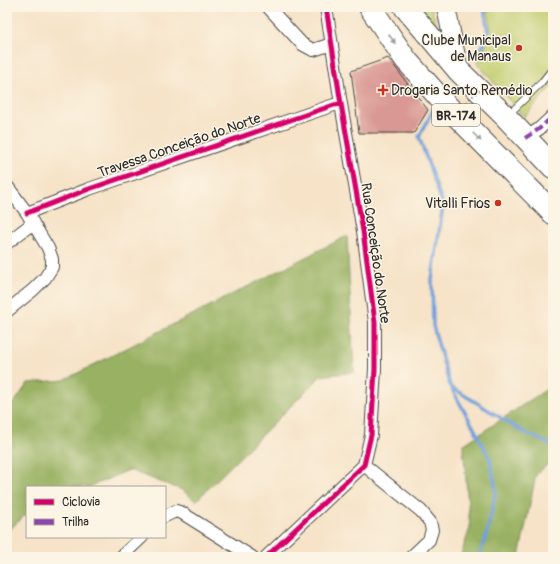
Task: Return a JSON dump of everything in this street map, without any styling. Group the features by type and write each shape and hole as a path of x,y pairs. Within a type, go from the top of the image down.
{"highway":[{"name":"BR-174","path":"370,7 406,60 447,106 549,207"},
{"name":"BR-174","path":"405,7 459,71 506,117 553,167"}],"street":[{"path":"268,7 302,44 313,50 332,44"},
{"name":"Rua Conceição do Norte","path":"326,7 363,231 375,322 375,369 371,435 364,465"},
{"path":"446,7 459,71"},
{"name":"Travessa Conceição do Norte","path":"27,213 89,188 334,105 341,104"},
{"path":"525,138 553,116"},
{"path":"7,186 27,213 52,259 52,267 45,278 7,311"},
{"path":"7,243 33,224"},
{"path":"266,557 364,465 421,511 430,522 432,530 428,540 411,557"},
{"path":"166,516 176,511 182,513 252,557"},
{"path":"122,557 141,538"}],"lane":[{"path":"506,117 541,83 553,68"}],"path":[{"path":"442,122 488,83"}],"green space":[{"path":"415,7 431,7 440,37"},
{"name":"Clube Municipal de Manaus","path":"487,7 553,7 553,84 524,117 477,63 491,33"},
{"path":"347,236 354,372 321,376 196,501 182,490 129,470 91,486 26,486 26,515 7,532 7,407 14,403 28,383 64,380"},
{"path":"553,385 553,459 536,475 519,557 460,557 470,528 463,445"}],"building":[{"name":"Drogaria Santo Remédio","path":"388,58 428,110 414,133 359,133 351,71"}],"waterway":[{"path":"479,54 488,33 484,7"},
{"path":"434,108 419,137 443,205 432,280 433,326 450,386 490,459 496,491 487,533 479,557"},
{"path":"451,387 520,430 553,446"}],"marked path":[{"path":"525,138 539,129 553,116"}],"cycle path":[{"path":"266,557 364,465 371,435 375,369 375,322 363,231 326,7"},
{"path":"27,213 89,189 334,105 341,104"}],"place":[{"name":"Clube Municipal de Manaus","path":"519,48"},
{"name":"Drogaria Santo Remédio","path":"383,90"},
{"name":"Vitalli Frios","path":"498,203"}]}
